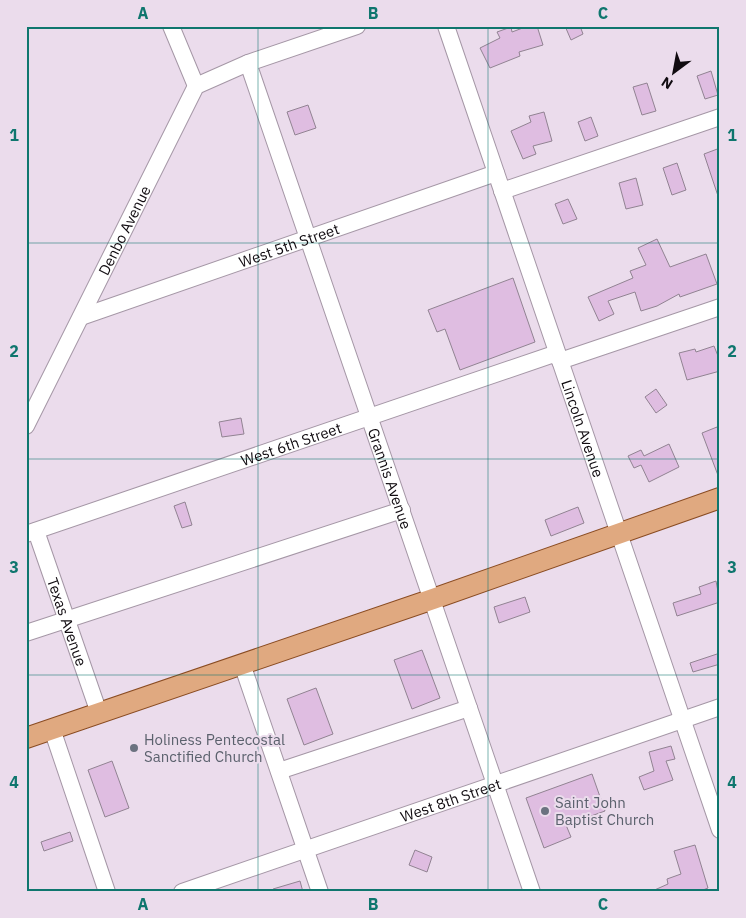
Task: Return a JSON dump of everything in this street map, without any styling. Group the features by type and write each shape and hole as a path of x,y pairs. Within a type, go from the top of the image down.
{"main road":[{"path":"26,738 433,599 720,498"}],"street":[{"path":"171,26 196,86 248,64 357,26"},
{"name":"Lincoln Avenue","path":"446,26 720,830"},
{"name":"Grannis Avenue","path":"248,64 532,892"},
{"name":"Denbo Avenue","path":"26,426 196,86"},
{"path":"502,191 720,117"},
{"name":"West 5th Street","path":"81,317 496,173"},
{"name":"West 6th Street","path":"31,532 370,417 720,307"},
{"path":"26,633 402,510"},
{"name":"Texas Avenue","path":"31,532 67,620 99,713"},
{"path":"242,664 320,892"},
{"name":"West 8th Street","path":"182,892 720,707"},
{"path":"279,771 469,708"},
{"path":"52,729 107,892"}],"building":[{"path":"528,26 537,26 543,45 519,52 520,56 490,68 480,48 500,38 497,32 511,27 512,32"},
{"path":"565,26 580,26 583,34 571,40"},
{"path":"711,71 718,95 705,99 697,76"},
{"path":"647,83 656,111 642,115 633,87"},
{"path":"308,105 316,128 295,135 287,112"},
{"path":"544,112 552,141 533,146 536,154 523,159 511,131 531,122 529,116"},
{"path":"591,117 598,136 585,141 578,122"},
{"path":"720,148 720,196 718,196 704,154"},
{"path":"677,163 686,190 672,195 663,168"},
{"path":"636,178 643,205 626,209 619,183"},
{"path":"568,199 577,219 563,224 555,204"},
{"path":"657,239 670,267 706,254 717,284 680,297 679,294 657,306 641,311 635,292 608,301 614,314 599,321 588,297 633,278 630,271 646,265 638,248"},
{"path":"513,278 535,342 460,370 445,329 437,332 428,310"},
{"path":"714,346 720,361 720,371 687,380 679,353 695,349 696,352"},
{"path":"656,389 667,405 656,413 645,397"},
{"path":"241,418 244,434 222,437 219,422"},
{"path":"717,427 720,436 719,478 702,433"},
{"path":"669,444 679,467 649,482 641,465 634,468 628,456 641,450 644,456"},
{"path":"185,502 192,525 182,528 174,506"},
{"path":"578,507 584,523 551,536 545,520"},
{"path":"716,581 720,602 677,616 673,603 701,594 699,587"},
{"path":"525,597 530,612 499,623 494,607"},
{"path":"422,650 440,698 412,709 394,660"},
{"path":"720,653 720,664 693,672 690,663"},
{"path":"316,688 333,734 304,745 287,699"},
{"path":"671,746 675,759 666,761 673,780 644,790 639,777 654,771 649,752"},
{"path":"112,761 129,808 105,817 88,770"},
{"path":"592,774 605,811 566,825 571,837 544,848 526,798"},
{"path":"70,832 73,841 44,851 41,842"},
{"path":"695,845 708,888 698,892 650,892 668,884 667,879 681,874 674,851"},
{"path":"415,850 432,857 427,872 409,865"},
{"path":"300,881 303,892 273,892 273,889"}],"place":[{"name":"Holiness Pentecostal Sanctified Church","path":"134,748"},
{"name":"Saint John Baptist Church","path":"545,811"}]}
